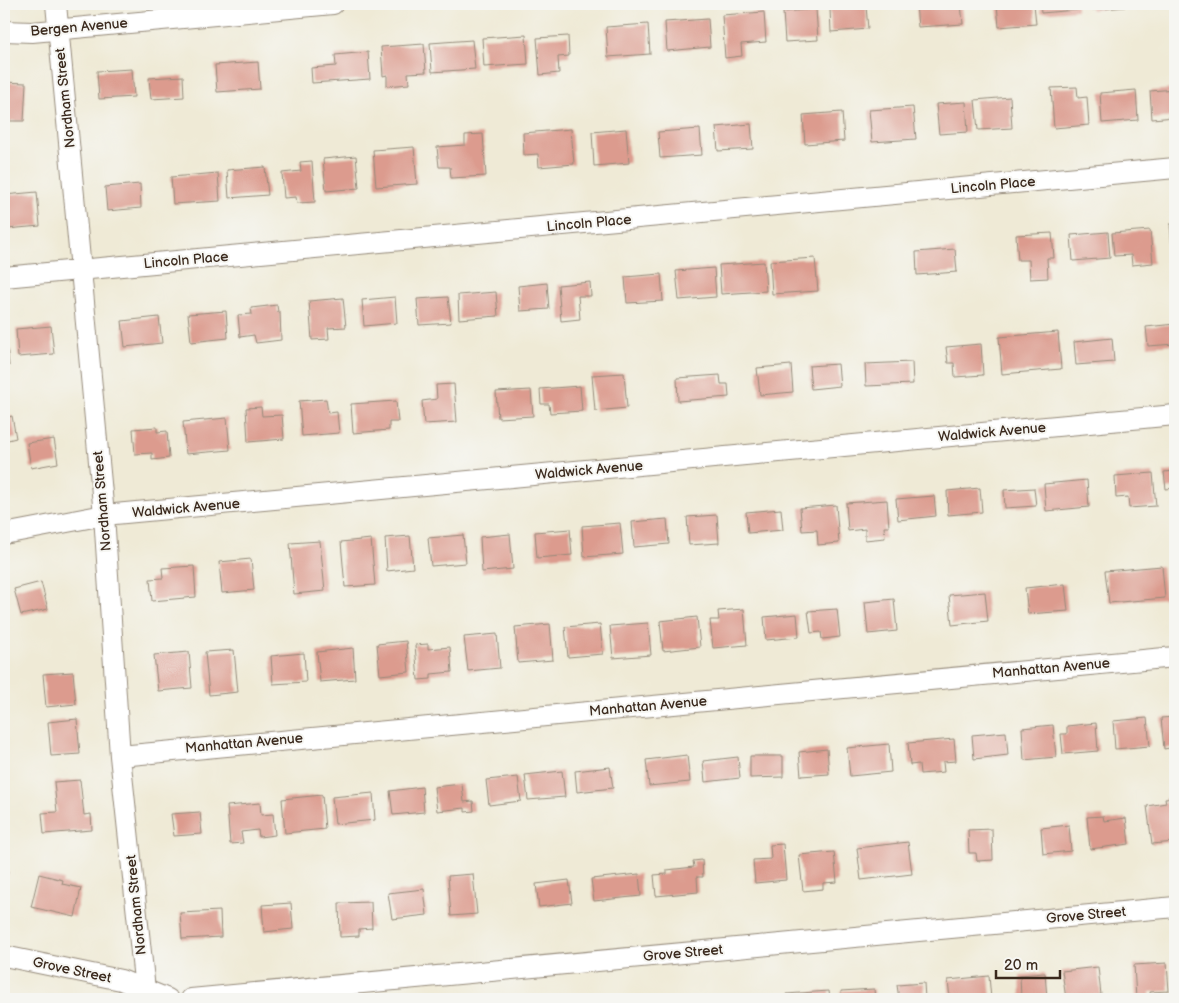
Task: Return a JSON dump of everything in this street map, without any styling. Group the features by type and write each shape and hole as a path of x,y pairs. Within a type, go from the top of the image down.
{"street":[{"name":"Nordham Street","path":"56,4 104,515 120,756 145,994"},
{"name":"Bergen Avenue","path":"4,31 32,32 58,30 334,4"},
{"name":"Lincoln Place","path":"4,277 1175,168"},
{"name":"Waldwick Avenue","path":"4,534 104,515 1175,415"},
{"name":"Manhattan Avenue","path":"120,756 1175,657"},
{"name":"Grove Street","path":"191,999 1175,907"},
{"name":"Grove Street","path":"4,956 121,980 145,994 168,999"}],"building":[{"path":"916,4 961,4 963,24 918,27"},
{"path":"997,4 1034,4 1036,24 999,27"},
{"path":"1040,4 1077,4 1077,10 1041,13"},
{"path":"1090,4 1125,4 1125,7 1091,10"},
{"path":"866,6 868,29 831,32 830,9"},
{"path":"816,9 818,40 785,42 783,12"},
{"path":"764,12 766,42 741,44 742,56 725,58 722,15"},
{"path":"708,19 710,47 667,51 665,22"},
{"path":"648,24 650,54 608,57 606,27"},
{"path":"526,35 528,64 484,67 482,38"},
{"path":"568,36 569,56 558,57 559,73 540,75 537,38"},
{"path":"472,40 475,69 432,72 430,43"},
{"path":"424,44 426,72 408,73 409,84 387,86 387,75 383,76 381,47"},
{"path":"368,52 370,79 312,83 311,68 336,66 335,55"},
{"path":"258,62 260,89 217,92 215,65"},
{"path":"132,69 134,97 99,99 97,71"},
{"path":"183,76 184,97 151,99 149,78"},
{"path":"4,82 26,83 24,121 4,121"},
{"path":"1077,87 1078,98 1087,97 1089,125 1054,128 1051,88"},
{"path":"1175,89 1175,117 1152,119 1150,91"},
{"path":"1136,90 1138,120 1102,123 1100,93"},
{"path":"1010,97 1012,128 978,130 975,100"},
{"path":"966,102 968,132 939,134 936,104"},
{"path":"913,107 916,139 872,142 869,110"},
{"path":"842,112 844,141 805,144 803,115"},
{"path":"751,124 753,149 718,151 716,127"},
{"path":"571,129 574,164 539,167 538,154 524,155 523,133"},
{"path":"626,129 629,163 594,166 592,132"},
{"path":"700,129 702,155 660,158 658,132"},
{"path":"483,134 486,176 451,178 450,167 439,167 437,147 465,145 465,135"},
{"path":"414,147 417,184 376,187 373,150"},
{"path":"356,156 359,188 326,191 323,159"},
{"path":"312,161 315,202 297,203 296,197 284,198 282,173 301,171 300,162"},
{"path":"265,167 268,195 229,198 227,170"},
{"path":"218,173 220,201 173,204 171,177"},
{"path":"140,184 141,208 107,211 105,187"},
{"path":"37,192 40,226 7,229 4,195"},
{"path":"1170,224 1175,224 1175,250 1172,250"},
{"path":"1150,230 1153,263 1132,265 1131,255 1114,256 1112,233"},
{"path":"1108,232 1110,258 1073,261 1071,235"},
{"path":"1052,233 1054,258 1047,258 1048,278 1030,279 1029,260 1018,260 1016,235"},
{"path":"955,249 957,272 917,275 916,252"},
{"path":"815,258 818,291 772,294 770,261"},
{"path":"764,262 766,291 721,294 719,265"},
{"path":"714,268 716,297 679,300 676,271"},
{"path":"661,274 663,301 627,303 625,277"},
{"path":"590,282 591,296 578,296 580,319 561,321 558,285"},
{"path":"547,283 549,309 520,311 518,286"},
{"path":"496,292 498,316 459,319 458,295"},
{"path":"395,297 397,323 364,326 362,300"},
{"path":"448,297 451,323 419,325 417,299"},
{"path":"343,298 346,327 328,328 329,339 312,340 309,301"},
{"path":"277,305 278,312 280,312 281,340 256,343 254,335 240,337 238,315 252,314 251,308"},
{"path":"226,311 228,338 191,342 188,314"},
{"path":"159,317 162,343 125,347 122,321"},
{"path":"1175,324 1175,344 1148,346 1146,327"},
{"path":"51,326 54,354 18,357 16,329"},
{"path":"4,332 6,332 9,366 4,366"},
{"path":"1058,332 1061,369 1002,374 999,337"},
{"path":"1112,338 1114,362 1076,365 1074,342"},
{"path":"981,344 983,375 955,377 954,363 948,363 946,347"},
{"path":"912,362 913,384 866,386 865,364"},
{"path":"838,364 840,386 811,389 809,366"},
{"path":"791,365 793,392 760,395 757,368"},
{"path":"624,373 627,408 595,411 592,375"},
{"path":"720,375 721,384 728,384 729,397 678,401 677,378"},
{"path":"454,384 457,422 424,424 422,401 437,399 436,385"},
{"path":"580,386 582,411 550,413 549,404 541,404 540,389"},
{"path":"531,390 533,416 498,418 496,392"},
{"path":"326,399 328,413 337,412 339,433 302,436 299,401"},
{"path":"396,401 398,422 389,422 389,430 353,433 351,404"},
{"path":"261,407 262,416 282,415 284,439 248,442 246,408"},
{"path":"12,416 16,438 4,441 4,418"},
{"path":"227,418 230,450 186,454 183,422"},
{"path":"157,427 157,432 167,431 169,458 152,460 152,453 135,454 133,429"},
{"path":"54,439 58,463 31,468 27,443"},
{"path":"4,462 7,474 4,475"},
{"path":"1175,471 1175,488 1166,489 1164,472"},
{"path":"1153,473 1156,506 1129,508 1128,497 1116,498 1115,476"},
{"path":"1087,480 1089,507 1046,511 1044,484"},
{"path":"980,488 982,512 948,515 947,491"},
{"path":"1034,488 1036,506 1005,508 1004,490"},
{"path":"934,496 936,516 898,520 896,499"},
{"path":"887,500 889,527 884,527 885,538 865,540 865,529 848,531 846,503"},
{"path":"836,505 839,543 818,545 817,530 802,531 800,508"},
{"path":"781,509 783,530 748,533 746,512"},
{"path":"717,515 719,543 689,545 687,517"},
{"path":"667,519 669,544 634,547 632,522"},
{"path":"620,523 623,554 584,557 582,526"},
{"path":"570,529 572,555 537,558 535,532"},
{"path":"510,534 513,569 482,572 480,537"},
{"path":"463,535 466,563 431,566 428,538"},
{"path":"410,536 413,568 387,571 385,538"},
{"path":"371,539 375,585 345,587 341,542"},
{"path":"320,541 325,591 294,594 290,543"},
{"path":"251,559 254,590 222,593 219,562"},
{"path":"194,566 196,597 152,601 150,579 163,578 162,568"},
{"path":"1162,566 1165,598 1109,603 1105,571"},
{"path":"41,582 48,609 21,615 14,589"},
{"path":"1065,584 1068,611 1028,614 1025,588"},
{"path":"985,592 988,621 952,625 949,595"},
{"path":"894,599 897,631 868,634 865,602"},
{"path":"744,609 747,645 713,648 710,620 719,620 718,611"},
{"path":"837,609 840,637 822,639 821,632 811,633 808,611"},
{"path":"797,614 799,637 766,640 764,617"},
{"path":"697,617 700,647 663,651 660,621"},
{"path":"648,623 651,655 613,658 610,626"},
{"path":"550,624 553,660 518,663 515,627"},
{"path":"600,624 603,654 568,657 565,627"},
{"path":"497,634 500,668 468,671 464,637"},
{"path":"406,641 409,672 380,675 377,644"},
{"path":"428,644 428,649 450,647 452,672 431,674 431,679 418,680 415,645"},
{"path":"353,648 355,679 320,682 317,652"},
{"path":"234,650 238,692 209,695 205,652"},
{"path":"189,652 192,688 158,691 154,655"},
{"path":"304,653 306,682 273,684 271,656"},
{"path":"73,672 76,704 46,707 43,674"},
{"path":"1175,717 1175,747 1164,749 1161,718"},
{"path":"1147,718 1150,746 1115,749 1113,721"},
{"path":"77,719 80,754 51,756 48,722"},
{"path":"1096,723 1098,751 1063,754 1061,734 1067,734 1067,726"},
{"path":"1053,725 1056,757 1024,760 1022,728"},
{"path":"1006,732 1008,755 974,759 972,735"},
{"path":"954,739 956,761 943,762 944,772 920,774 919,764 910,765 908,743"},
{"path":"889,744 891,772 850,776 847,748"},
{"path":"827,749 829,774 801,776 799,752"},
{"path":"687,755 690,782 649,786 646,760"},
{"path":"750,756 783,756 783,777 750,778"},
{"path":"738,757 740,778 705,782 703,761"},
{"path":"610,767 613,788 577,792 575,771"},
{"path":"562,771 565,797 528,800 525,775"},
{"path":"518,777 521,801 489,805 486,780"},
{"path":"80,780 84,815 91,814 92,830 44,834 42,813 57,812 54,782"},
{"path":"462,784 464,802 473,801 474,811 465,812 465,808 437,811 434,787"},
{"path":"422,787 424,812 393,815 390,791"},
{"path":"373,793 375,820 335,824 332,797"},
{"path":"322,795 325,829 285,833 282,799"},
{"path":"1175,797 1175,842 1152,844 1147,806 1166,803 1165,798"},
{"path":"260,803 261,815 273,814 275,835 259,837 258,830 241,832 243,843 230,844 227,806"},
{"path":"200,812 202,834 174,836 171,814"},
{"path":"1103,816 1104,821 1126,818 1129,844 1090,849 1087,817"},
{"path":"1069,825 1071,851 1043,854 1041,828"},
{"path":"992,829 993,860 977,861 976,853 969,853 968,830"},
{"path":"908,842 912,874 861,880 857,848"},
{"path":"783,844 786,880 755,883 753,860 771,859 770,845"},
{"path":"834,852 837,882 823,883 823,889 803,891 799,855"},
{"path":"702,860 703,877 697,877 698,892 656,896 654,875 667,874 667,870 694,867 693,861"},
{"path":"4,870 8,871 5,888 4,888"},
{"path":"39,874 63,880 62,884 81,888 75,917 31,907"},
{"path":"473,874 477,914 451,916 448,876"},
{"path":"639,874 641,896 594,901 591,879"},
{"path":"569,880 572,903 539,907 536,884"},
{"path":"424,889 427,915 392,919 388,893"},
{"path":"371,902 372,928 359,929 359,936 340,937 339,903"},
{"path":"291,903 293,929 264,932 262,905"},
{"path":"220,911 221,937 182,939 180,913"},
{"path":"1167,963 1169,991 1150,992 1151,999 1136,999 1134,965"},
{"path":"1098,967 1101,995 1066,999 1062,971"},
{"path":"1045,973 1047,999 1021,999 1020,975"},
{"path":"989,976 991,999 950,999 948,980"},
{"path":"924,983 925,999 899,999 897,985"},
{"path":"874,989 875,999 842,999 841,991"},
{"path":"829,991 830,999 787,999 786,994"}]}
